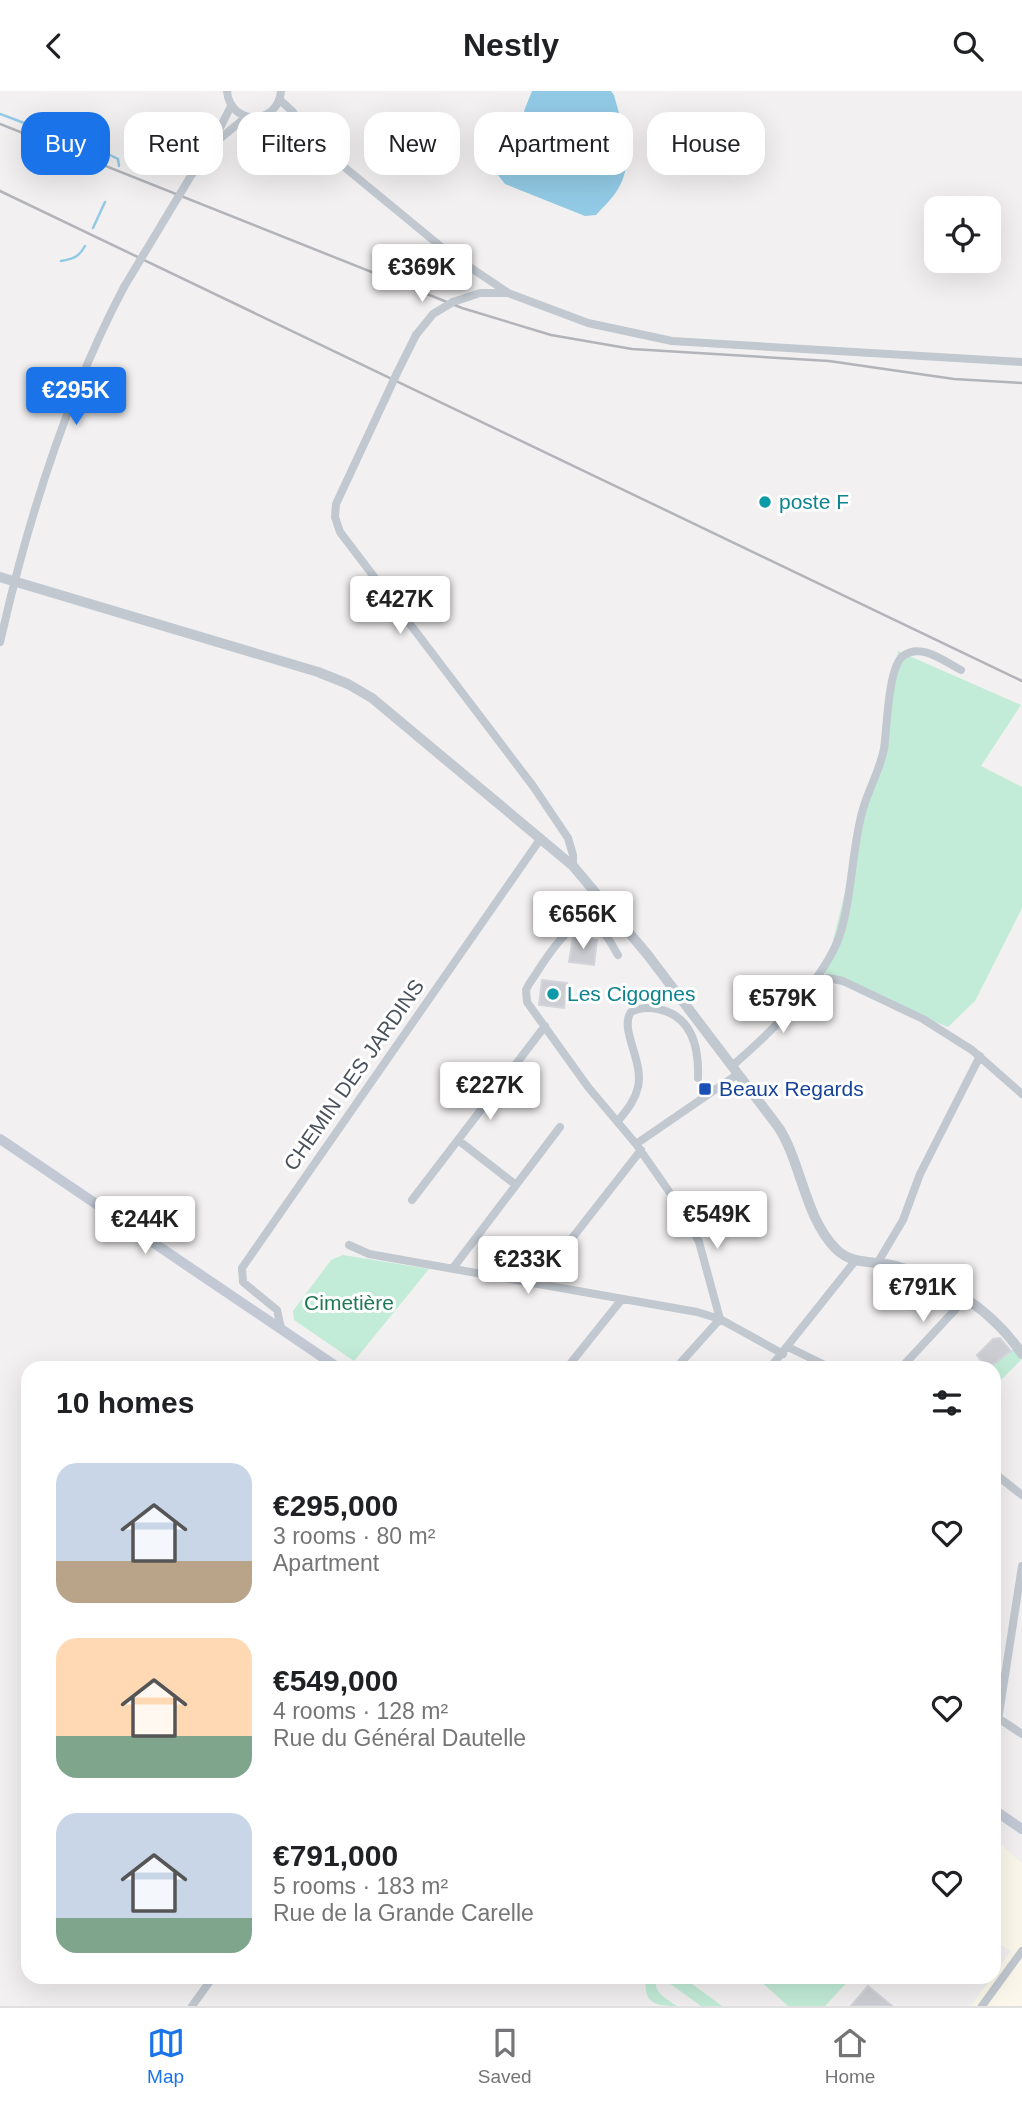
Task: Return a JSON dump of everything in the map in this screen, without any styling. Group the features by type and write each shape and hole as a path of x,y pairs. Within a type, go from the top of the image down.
{"main road":[{"path":"0,1139 328,1361"},
{"path":"1001,1814 1022,1829"}],"street":[{"path":"227,91 231,106 239,112"},
{"path":"270,112 281,95 293,112"},
{"path":"223,122 231,106"},
{"path":"223,136 237,124"},
{"path":"350,172 450,254 508,293 588,323 672,341 1022,362"},
{"path":"0,642 39,489 64,418 92,350 124,287 191,175"},
{"path":"508,293 480,293 453,302 433,314 416,335 336,504 335,517 340,532 533,786 568,838 573,866"},
{"path":"0,576 318,673 348,684 394,715 573,866 647,954 784,1136 825,1235 837,1251 855,1262 878,1262 924,1276 966,1298 1002,1328 1022,1354"},
{"path":"537,1283 638,1147 735,1070 813,982 830,956 840,933 863,810 884,750 896,665 906,654 919,651 961,670"},
{"name":"CHEMIN DES JARDINS","path":"281,1328 277,1310 243,1282 242,1268 541,838"},
{"path":"618,955 597,927 587,923 571,927 526,990 527,1002 595,1096 638,1147 692,1226 704,1258 720,1319"},
{"path":"813,982 829,978 844,981 923,1019 980,1056 1022,1094"},
{"path":"618,1121 631,1104 639,1084 638,1060 626,1025 631,1012 641,1008 656,1009 672,1014 683,1022 696,1044 698,1078"},
{"path":"412,1200 545,1026"},
{"path":"878,1262 903,1220 920,1174 980,1056"},
{"path":"453,1268 559,1127"},
{"path":"458,1140 516,1185"},
{"path":"349,1245 369,1254 697,1312 720,1319 813,1361"},
{"path":"776,1361 855,1262"},
{"path":"907,1361 966,1298"},
{"path":"572,1361 622,1299"},
{"path":"682,1361 720,1319"},
{"path":"1001,1478 1022,1495"},
{"path":"1001,1699 1022,1566"},
{"path":"1001,1720 1022,1734"},
{"path":"1001,1983 1022,1951"},
{"path":"192,2006 208,1984"},
{"path":"988,2006 1000,1984"},
{"path":"982,2006 993,1995"}],"shaded area":[{"path":"1001,1844 1022,1863 1022,2006 971,2006 987,1984 1001,1984 1001,1965 1011,1951 1001,1945"}],"green space":[{"path":"898,651 1021,705 981,766 1022,787 1022,908 975,1001 948,1027 824,978 889,711"},
{"name":"Cimetière","path":"343,1255 429,1269 354,1361 294,1320 293,1311 331,1260"},
{"path":"1014,1349 1021,1360 1001,1380 1001,1361 997,1361"},
{"path":"656,1984 662,1995 677,2006 652,2001 646,1993 646,1986"},
{"path":"670,1984 692,1984 722,2006 701,2006"},
{"path":"764,1984 845,1984 825,2006 788,2006"}],"water":[{"path":"532,91 611,91 619,112 525,112"},
{"path":"498,175 624,175 618,189 596,215 585,216 505,184"}],"building":[{"path":"573,937 597,940 594,965 569,962"},
{"name":"Les Cigognes","path":"542,980 567,983 564,1008 539,1005"},
{"path":"1000,1338 1011,1351 998,1361 981,1361 977,1355 993,1339"},
{"path":"868,1986 892,2006 851,2006"}],"waterway":[{"path":"0,114 110,155 118,159 119,166"},
{"path":"93,228 105,202"},
{"path":"61,261 75,257 85,246"}],"railway":[{"path":"0,124 462,308 551,335 632,349 829,361 954,379 1022,383"},
{"path":"0,191 1022,681"}],"place":[{"name":"poste F","path":"765,502"},
{"name":"Les Cigognes","path":"553,994"},
{"name":"Beaux Regards","path":"705,1089"}]}
